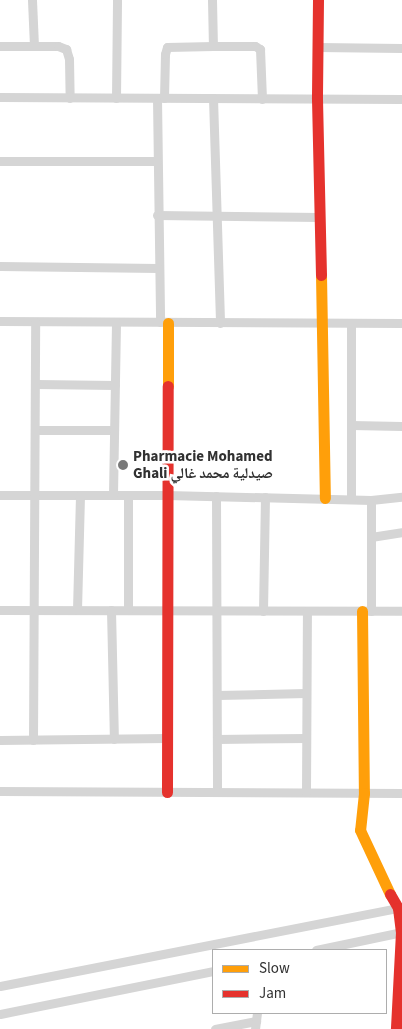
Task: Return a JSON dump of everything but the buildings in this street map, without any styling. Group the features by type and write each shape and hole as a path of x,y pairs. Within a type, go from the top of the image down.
{"street":[{"path":"32,0 34,46"},
{"path":"116,98 117,0"},
{"path":"212,0 213,46"},
{"path":"318,0 317,99 325,498"},
{"path":"0,46 58,46 66,49 69,59 70,98"},
{"path":"167,792 167,495 164,322 158,268 157,161 160,98 167,47 255,46 260,49 262,99"},
{"path":"317,46 402,48"},
{"path":"0,97 402,99"},
{"path":"213,98 220,323"},
{"path":"0,161 157,161"},
{"path":"157,215 319,217"},
{"path":"0,266 158,268"},
{"path":"0,321 402,323"},
{"path":"33,740 36,430 35,322"},
{"path":"113,495 116,322"},
{"path":"350,499 351,324"},
{"path":"36,384 115,384"},
{"path":"351,425 402,426"},
{"path":"36,430 114,430"},
{"path":"0,495 167,495 371,500 402,497"},
{"path":"77,610 80,495"},
{"path":"128,495 128,610"},
{"path":"216,496 217,792"},
{"path":"264,610 265,497"},
{"path":"371,500 371,537 366,611 364,793 360,830 380,876 400,908 402,932 396,1029"},
{"path":"371,537 402,532"},
{"path":"0,610 402,611"},
{"path":"111,610 114,739"},
{"path":"306,792 307,611"},
{"path":"217,695 306,693"},
{"path":"0,740 167,738"},
{"path":"217,739 306,738"},
{"path":"0,791 402,793"},
{"path":"0,986 400,908"},
{"path":"321,949 402,932"},
{"path":"0,1014 212,971"},
{"path":"215,1029 256,1021"}],"traffic: slow":[{"path":"321,275 325,498"},
{"path":"168,323 168,386"},
{"path":"362,611 364,793 360,830 390,894"}],"traffic: jam":[{"path":"318,0 317,99 321,275"},
{"path":"167,792 168,386"},
{"path":"390,894 398,908 401,932 396,1029"}],"place":[{"name":"Pharmacie Mohamed Ghali صيدلية محمد غالي","path":"123,465"}]}
